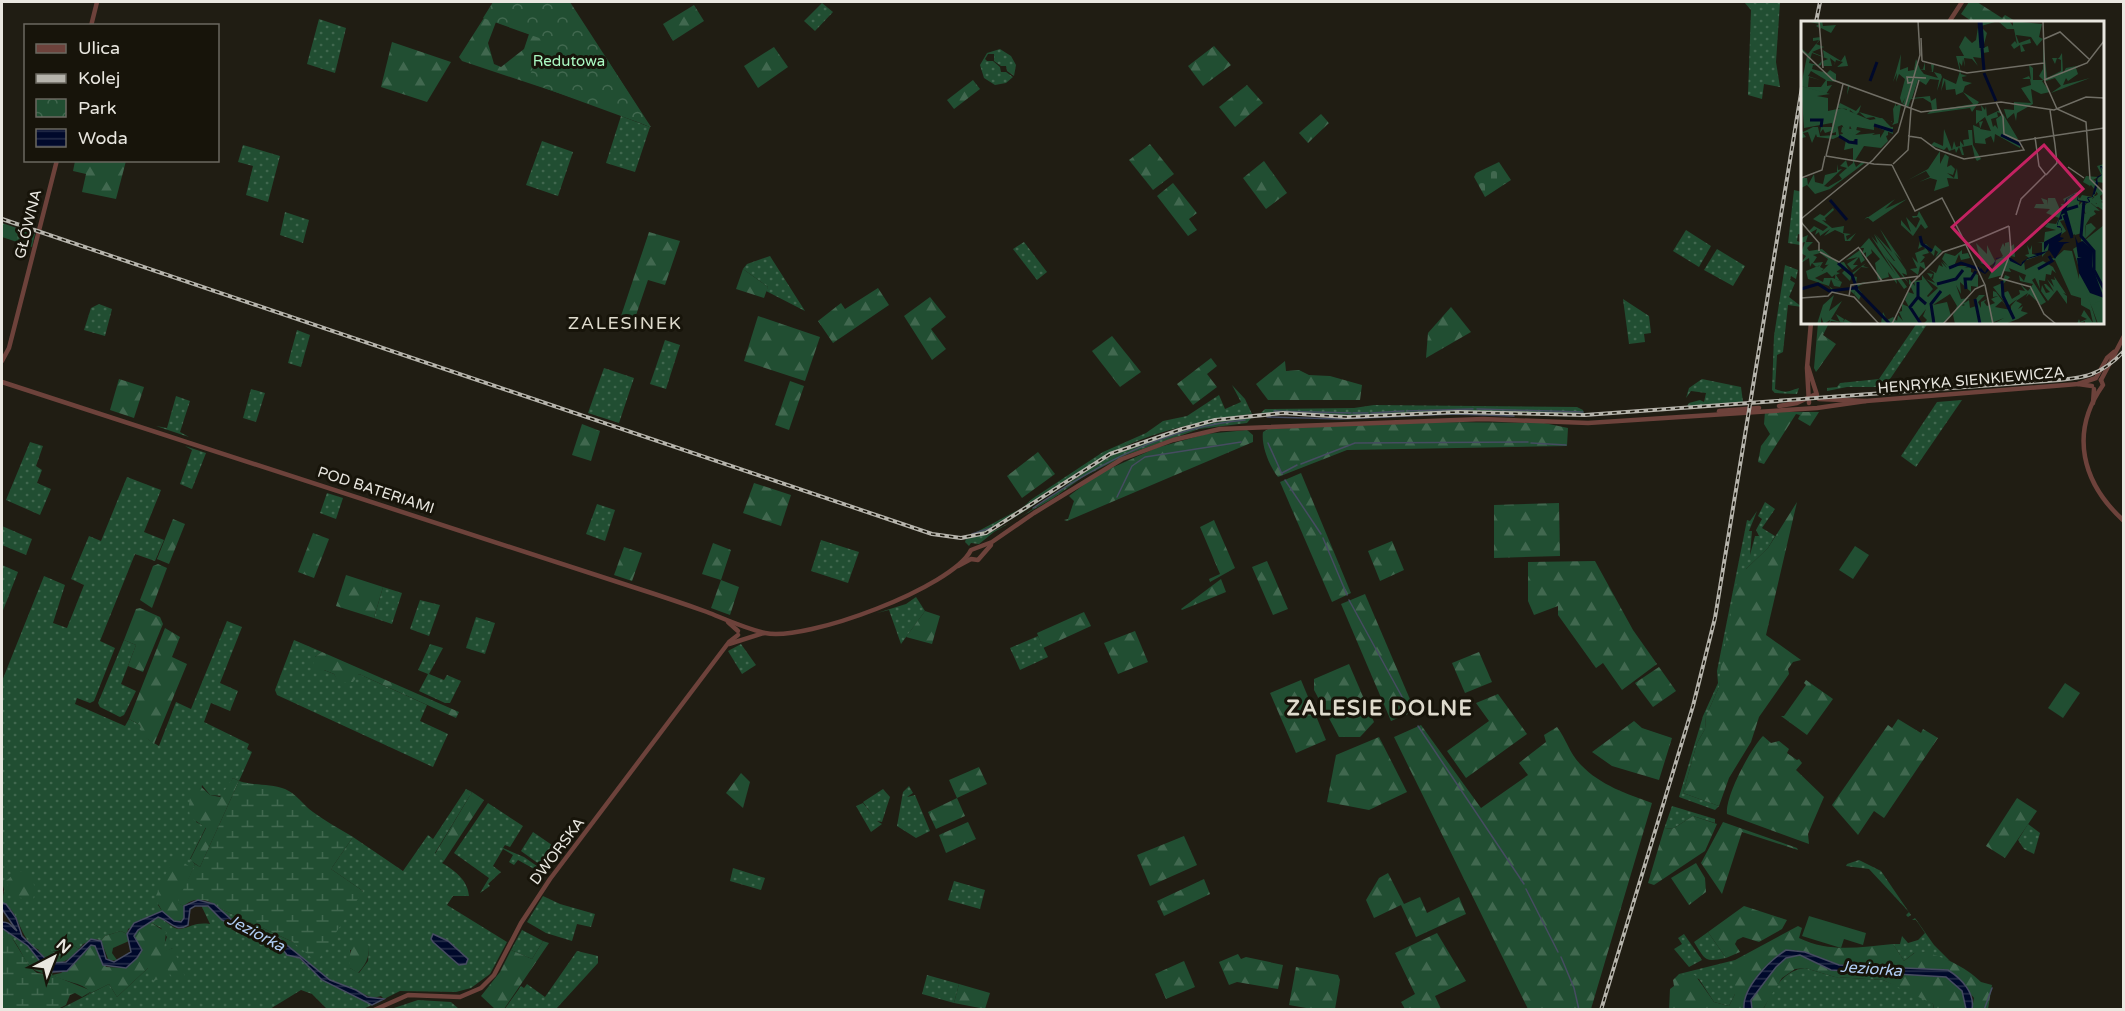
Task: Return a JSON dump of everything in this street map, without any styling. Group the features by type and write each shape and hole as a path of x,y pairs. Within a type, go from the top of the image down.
{"street":[{"path":"92,24 97,2"},
{"path":"1950,21 1962,2"},
{"name":"GŁÓWNA","path":"2,361 9,348 56,162"},
{"path":"1809,400 1808,364 1811,324"},
{"path":"2124,336 2114,352 2107,358 2096,384 2085,431 2086,463 2103,501 2124,521"},
{"path":"1808,364 1820,405"},
{"name":"POD BATERIAMI","path":"2,382 644,591 728,621 740,633"},
{"name":"HENRYKA SIENKIEWICZA","path":"980,551 1034,513 1122,459 1200,433 1250,427 1402,420 1592,422 2096,384"},
{"path":"1809,400 1817,397"},
{"name":"HENRYKA SIENKIEWICZA","path":"1817,397 1866,401"},
{"path":"1809,400 1820,405"},
{"name":"HENRYKA SIENKIEWICZA","path":"1800,407 1809,400"},
{"name":"HENRYKA SIENKIEWICZA","path":"1769,408 1809,400"},
{"path":"764,633 750,630 740,633 746,640 751,636 764,633 799,632 871,611 908,596 970,557 973,549 980,551 978,560 970,557"},
{"path":"750,630 751,636"},
{"name":"DWORSKA","path":"374,1010 393,1000 413,994 466,996 476,992 490,980 526,915 550,879 729,644 740,633"}],"green space":[{"name":"Redutowa","path":"493,2 570,2 651,127 528,82 542,39 483,18"},
{"name":"Redutowa","path":"494,2 554,2 542,39 608,61 650,127 622,114 462,61 459,57","holes":["496,22 529,34 524,49 501,67 494,64 488,43"]},
{"path":"1744,2 1780,2 1776,62 1780,87 1764,84 1762,99 1748,95 1751,10"},
{"path":"1969,2 1977,2 2002,18 2005,15 2015,21 1972,21 1961,14"},
{"path":"822,3 833,12 815,31 804,21"},
{"path":"694,5 704,21 673,41 663,24"},
{"path":"319,19 346,28 335,73 307,64"},
{"path":"392,42 451,62 427,102 381,87"},
{"path":"1214,46 1231,65 1203,86 1188,66"},
{"path":"774,47 788,67 758,88 744,66"},
{"path":"1000,49 1011,56 1016,65 1014,76 1007,71 1006,66 1001,66 994,61 994,54 988,54 985,59 987,61 993,61 1000,67 1001,72 1006,72 1013,77 1006,83 995,85 984,78 980,65 987,53"},
{"path":"973,80 980,89 954,109 947,100"},
{"path":"1247,85 1263,103 1235,127 1219,107"},
{"path":"1321,114 1329,123 1308,143 1299,133"},
{"path":"621,116 650,127 635,172 606,163"},
{"path":"542,141 573,152 558,196 526,185"},
{"path":"1150,144 1174,174 1153,190 1129,160"},
{"path":"243,145 280,156 268,202 246,195 253,166 238,162"},
{"path":"1264,161 1287,193 1266,209 1243,178"},
{"path":"75,162 126,162 116,199 82,192 86,174 73,171"},
{"path":"1499,162 1511,180 1485,197 1474,177 1476,173"},
{"path":"1173,183 1197,213 1189,219 1197,230 1188,236 1157,196"},
{"path":"1794,190 1801,192 1801,235 1798,234 1797,241 1800,245 1788,243"},
{"path":"285,212 309,220 303,243 280,235"},
{"path":"2,223 35,234 32,247 2,237"},
{"path":"1686,230 1711,246 1699,267 1673,251"},
{"path":"649,232 680,241 665,285 648,280 633,324 620,319"},
{"path":"1024,242 1047,272 1037,280 1013,249"},
{"path":"1717,249 1745,266 1733,286 1704,270"},
{"path":"770,256 805,311 766,291 768,287 743,269 747,264"},
{"path":"1785,265 1798,270 1796,279 1791,276 1790,280 1795,283 1789,297 1801,307 1788,305 1783,352 1777,355 1775,389 1785,392 1799,388 1797,394 1775,393 1772,390 1774,336"},
{"path":"743,269 768,287 764,298 736,289"},
{"path":"878,288 889,305 833,343 818,321 841,303 845,309"},
{"path":"930,297 946,317 931,329 946,349 932,360 904,316"},
{"path":"1623,299 1649,316 1651,333 1644,334 1645,342 1629,344"},
{"path":"99,304 112,309 105,336 84,330 91,308"},
{"path":"1451,307 1471,332 1426,358 1428,333"},
{"path":"758,316 820,337 805,381 744,361"},
{"path":"1818,324 1828,324 1823,335 1836,344 1816,372 1814,368"},
{"path":"1916,324 1927,324 1888,382 1889,387 1847,387 1827,391 1827,388 1837,387 1840,383 1879,379"},
{"path":"297,330 310,335 301,367 288,363"},
{"path":"1112,336 1141,372 1120,387 1092,351"},
{"path":"665,340 680,345 666,389 650,384"},
{"path":"1211,358 1217,366 1207,374 1217,387 1193,405 1177,384"},
{"path":"1285,361 1286,371 1299,370 1309,375 1330,376 1362,385 1360,400 1268,400 1256,384"},
{"path":"604,368 634,378 619,423 588,413"},
{"path":"119,379 144,387 134,418 110,410"},
{"path":"1702,379 1741,387 1743,402 1687,406 1689,403 1700,400 1704,402 1706,393 1691,391 1686,398 1689,388"},
{"path":"790,381 804,386 789,430 775,425"},
{"path":"1232,385 1245,399 1252,414 1178,428 1142,439 1091,465 1003,524 967,537 1022,508 1103,452 1146,433 1163,421 1187,416 1219,395 1225,409 1241,402"},
{"path":"251,389 265,393 256,422 243,418"},
{"path":"176,396 190,401 180,432 189,437 156,426 167,428"},
{"path":"1962,400 1916,467 1901,456 1937,402"},
{"path":"1374,405 1577,407 1583,410 1584,414 1470,411 1349,416 1261,413 1265,409 1354,408"},
{"path":"1765,412 1819,412 1810,426 1798,419 1800,415 1796,414 1764,464 1758,462 1761,446 1770,434 1764,424"},
{"path":"1252,417 1247,423 1199,429 1126,455 1083,477 1052,499 994,532 979,544 971,543 969,546 965,542 966,539 984,534 1018,518 1080,475 1132,446 1191,427"},
{"path":"1426,422 1544,423 1568,428 1567,446 1347,450 1278,477 1263,443 1263,432 1268,429"},
{"path":"582,424 600,431 591,461 572,455"},
{"path":"1247,430 1253,435 1253,442 1067,521 1064,520 1068,519 1074,501 1069,496 1098,474 1156,448 1206,434"},
{"path":"30,442 43,446 36,466 42,470 37,483 51,489 40,515 6,500"},
{"path":"185,446 206,453 192,489 180,484 192,450"},
{"path":"1038,452 1055,474 1022,498 1007,476"},
{"path":"1301,473 1351,593 1332,602 1280,482"},
{"path":"127,477 161,490 144,532 164,540 155,561 135,554 100,641 115,648 94,701 90,703 77,698 75,704 125,726 129,719 140,725 146,738 159,746 176,702 191,709 227,621 242,627 220,683 238,691 230,711 211,703 204,722 249,744 247,749 252,752 239,781 233,778 223,796 210,795 202,785 196,822 206,827 190,859 195,864 193,869 187,867 158,905 162,911 128,929 127,934 121,931 105,936 101,941 97,939 83,944 79,949 74,946 55,951 41,951 32,945 16,916 2,903 4,890 2,882 2,681 44,576 65,585 53,623 67,628 84,585 71,579 89,536 101,541"},
{"path":"754,483 791,495 781,526 743,513"},
{"path":"327,493 343,498 336,519 320,513"},
{"path":"1765,502 1775,509 1762,528 1775,536 1768,548 1746,569 1727,640 1719,687 1706,716 1705,729 1697,743 1683,793 1719,806 1715,810 1679,797 1703,716 1718,683 1717,671 1747,520 1750,521 1757,511 1749,531 1752,531 1750,555 1755,536 1759,536 1756,530 1762,519 1758,516"},
{"path":"1797,502 1766,635 1801,660 1793,662 1788,669 1789,674 1759,717 1751,742 1729,778 1719,806 1683,793 1697,743 1705,729 1706,716 1719,687 1739,570 1746,569 1768,548"},
{"path":"1559,503 1560,556 1494,558 1494,505"},
{"path":"597,504 615,510 605,541 586,534"},
{"path":"173,519 185,524 169,564 157,559"},
{"path":"1214,520 1235,568 1210,582 1209,579 1220,574 1200,527"},
{"path":"2,526 32,539 26,555 2,545"},
{"path":"313,533 329,539 314,578 298,572"},
{"path":"821,540 859,552 848,583 811,571"},
{"path":"1392,541 1404,570 1380,581 1368,551"},
{"path":"713,543 731,550 721,580 702,574"},
{"path":"1855,546 1869,555 1853,579 1839,570"},
{"path":"624,547 642,553 632,581 614,575"},
{"path":"1267,561 1288,609 1273,615 1252,567"},
{"path":"1595,561 1633,630 1657,664 1622,690 1603,663 1596,668 1558,615 1558,606 1534,615 1528,601 1528,562"},
{"path":"158,564 167,568 152,608 140,600 153,566"},
{"path":"2,565 18,572 2,613"},
{"path":"346,575 383,587 374,618 336,606"},
{"path":"1221,579 1226,592 1181,609"},
{"path":"721,580 739,587 730,615 711,608"},
{"path":"383,587 402,593 392,624 374,618"},
{"path":"1365,594 1415,711 1391,721 1341,604"},
{"path":"916,597 925,611 901,644 889,610 877,613 906,604"},
{"path":"420,600 440,605 429,636 410,629"},
{"path":"140,608 160,617 163,624 143,672 128,666 136,645 124,640 136,609"},
{"path":"925,611 940,616 932,644 906,637"},
{"path":"1084,612 1091,626 1043,648 1037,633"},
{"path":"476,617 495,623 485,654 466,648"},
{"path":"165,628 180,637 172,657 187,664 154,744 142,735 140,725 129,719"},
{"path":"1135,631 1148,662 1118,674 1104,643"},
{"path":"1038,636 1048,657 1020,670 1010,648"},
{"path":"124,640 136,645 121,684 136,691 124,715 120,717 100,707 98,703"},
{"path":"294,640 322,652 315,657 324,670 334,674 339,682 348,682 359,674 427,705 420,721 448,734 433,767 277,695 275,690"},
{"path":"430,644 443,648 429,674 444,680 447,675 461,681 450,703 445,703 419,691 428,674 418,670"},
{"path":"741,644 756,665 742,674 728,651"},
{"path":"322,652 459,712 456,718 359,674 353,682 338,682 334,674 324,670 320,672 313,667 315,657"},
{"path":"1479,652 1492,682 1465,693 1452,663"},
{"path":"1349,664 1374,722 1360,737 1339,737 1314,690 1314,679"},
{"path":"1659,667 1676,691 1653,707 1635,683"},
{"path":"1301,680 1326,740 1296,753 1270,693"},
{"path":"1806,680 1833,699 1807,735 1781,716 1784,716 1806,685 1804,683"},
{"path":"2065,683 2080,693 2063,718 2048,708"},
{"path":"1498,694 1527,734 1466,778 1447,751 1489,721 1476,703"},
{"path":"1898,719 1921,733 1923,729 1938,738 1884,818 1874,811 1858,835 1832,805 1888,725 1892,728"},
{"path":"1634,721 1642,728 1672,738 1659,780 1612,766 1592,752"},
{"path":"1421,725 1481,808 1528,775 1519,763 1546,742 1544,735 1557,727 1574,756 1588,772 1614,788 1652,803 1591,1009 1528,1009 1394,737"},
{"path":"1763,736 1771,743 1779,741 1789,749 1787,753 1799,759 1802,763 1796,770 1824,797 1808,834 1809,844 1727,814 1730,796 1740,773"},
{"path":"1379,737 1407,792 1369,810 1327,802 1336,755"},
{"path":"979,767 987,784 957,798 949,780"},
{"path":"741,773 750,782 743,808 726,793"},
{"path":"233,778 239,781 200,867 190,860 206,828 190,817 191,795 197,783 210,795 220,797"},
{"path":"239,781 285,789 309,809 353,837 331,869 363,891 317,962 293,942 219,908 211,902 197,900 184,906 177,903 195,864 200,867"},
{"path":"909,786 913,793 907,797 915,795 930,831 916,838 897,826 903,792"},
{"path":"466,789 472,792 435,853 444,861 442,863 460,877 468,891 469,896 453,896 447,905 507,942 490,974 471,988 456,992 400,991 384,999 381,996 373,998 330,980 278,938 232,920 219,908 293,942 363,891 331,869 353,837 403,871 428,835 433,839","holes":["369,946 368,961 359,973 350,968 350,950"]},
{"path":"883,789 890,797 882,822 877,821 882,824 871,832 856,806 863,803 874,817 863,802"},
{"path":"472,792 484,800 444,861 435,854"},
{"path":"957,798 965,816 936,829 928,812"},
{"path":"2017,798 2037,811 2005,858 1986,846"},
{"path":"488,803 523,826 510,847 505,845 503,848 524,857 544,871 545,875 518,860 514,865 509,862 513,855 503,849 493,866 501,872 488,884 490,886 480,893 489,878 454,853"},
{"path":"1672,806 1715,819 1715,823 1693,816 1674,828 1664,829"},
{"path":"1693,816 1717,824 1705,851 1654,885 1648,883 1664,829 1674,828"},
{"path":"968,822 976,839 946,853 939,835"},
{"path":"1723,822 1798,850 1742,832 1722,894 1701,863"},
{"path":"2028,824 2040,833 2034,854 2024,849 2018,840"},
{"path":"533,832 552,845 539,864 521,851"},
{"path":"1184,836 1197,865 1150,886 1137,855"},
{"path":"174,856 193,869 178,903 184,906 184,918 177,923 162,911 155,898"},
{"path":"1859,860 1881,871 1909,912 1869,869 1846,866"},
{"path":"1696,863 1705,878 1706,892 1689,905 1671,878"},
{"path":"733,868 765,878 761,890 730,881"},
{"path":"24,871 34,884 33,899 12,897 6,881 15,873"},
{"path":"1388,873 1404,904 1420,897 1427,913 1459,897 1466,914 1416,937 1401,905 1374,918 1366,900 1379,878"},
{"path":"1204,879 1210,894 1164,916 1157,901"},
{"path":"954,881 985,890 980,909 948,900"},
{"path":"543,896 560,904 595,914 591,927 577,924 572,941 546,933 527,922"},
{"path":"201,905 213,910 233,925 231,929 242,935 245,931 279,943 322,980 372,1005 363,1009 327,1009 312,994 301,990 270,1009 58,1010 109,984 117,997 148,968 167,969 173,948 164,952 163,947 167,937 161,928 150,922 158,917 180,929 197,924 210,924"},
{"path":"1744,906 1787,920 1782,929 1759,942 1743,937 1737,940 1735,944 1740,952 1726,958 1708,932"},
{"path":"1809,916 1866,933 1863,945 1844,939 1841,948 1802,936"},
{"path":"1915,918 1934,945 1950,961 1922,952 1914,953 1904,961 1893,944 1900,944 1902,936 1908,943 1918,940 1925,933 1916,920 1912,920"},
{"path":"150,922 166,932 164,951 173,948 186,979 173,979 167,969 165,976 154,981 148,968 117,997 109,984 85,996 91,992 52,975 61,973 77,961 91,945 95,946 106,967 126,968 140,946 135,941 135,933"},
{"path":"1798,926 1802,928 1799,938 1822,946 1845,948 1893,944 1904,961 1917,951 1943,958 1968,971 1981,982 1992,985 1988,1009 1972,1009 1974,998 1956,976 1895,966 1866,968 1851,964 1839,965 1795,950 1770,967 1754,982 1748,990 1744,1009 1669,1010 1670,989 1674,986 1673,980 1679,974 1695,975 1714,1002 1729,1006 1735,994 1735,960"},
{"path":"2,928 28,946 46,969 53,972 52,975 36,971 31,967 12,938 2,938"},
{"path":"522,930 543,941 532,959 511,950"},
{"path":"121,931 127,934 129,941 113,948 112,953 117,960 109,961 101,941 105,936"},
{"path":"1708,932 1726,958 1709,960 1701,953 1694,942"},
{"path":"1437,933 1466,981 1435,996 1441,1009 1405,1009 1401,1002 1415,994 1395,953"},
{"path":"1684,934 1702,960 1689,967 1674,949 1682,944 1678,938"},
{"path":"2,938 12,938 30,967 37,973 52,975 92,991 82,997 75,993 70,995 66,1005 58,1009 2,1009"},
{"path":"362,940 369,946 365,964 358,973 350,968 350,955 354,944"},
{"path":"543,941 549,943 504,1009 495,1009 481,996 500,972 511,950 532,959"},
{"path":"74,946 79,949 68,959 58,963 48,960 38,950 46,947 56,953"},
{"path":"577,951 598,956 598,963 556,1009 504,1010 521,986 524,988 527,984 545,997"},
{"path":"1238,954 1241,959 1246,957 1283,965 1278,989 1237,982 1229,985 1219,962"},
{"path":"1793,955 1800,955 1831,970 1946,977 1962,991 1966,1009 1934,1009 1933,1004 1883,980 1835,977 1805,968 1795,969 1782,978 1763,1009 1752,1009 1754,994 1765,978 1779,964"},
{"path":"1735,960 1735,994 1729,1006 1714,1002 1699,979 1679,974"},
{"path":"1184,961 1195,987 1166,999 1155,974"},
{"path":"1296,967 1338,975 1340,980 1335,1009 1312,1009 1289,1005"},
{"path":"1805,968 1835,977 1883,980 1919,995 1933,1004 1934,1010 1763,1010 1784,977"},
{"path":"927,975 959,984 954,1003 922,994"},
{"path":"959,984 990,993 985,1009 954,1003"},
{"path":"418,1000 451,1002 459,1009 388,1010"}],"water":[{"name":"Jeziorka","path":"198,900 214,904 232,920 278,938 330,980 367,997 384,999 372,1005 322,980 300,958 287,955 278,943 222,920 208,906 195,906 190,909 188,925 184,927 176,927 158,917 138,930 134,936 142,950 126,968 103,965 95,946 91,945 67,971 53,972 46,969 28,946 2,928 2,922 5,922 17,931 2,909 2,903 6,904 16,918 22,936 50,963 66,962 91,939 101,941 106,959 114,962 131,952 127,934 134,923 162,911 174,921 181,922 184,918 184,906"},
{"path":"433,934 448,941 468,959 466,964 459,965 433,942 431,939"},
{"name":"Jeziorka","path":"1786,950 1805,952 1839,965 1948,970 1966,987 1971,997 1972,1009 1966,1009 1962,991 1946,977 1831,970 1800,955 1786,958 1776,967 1751,1000 1752,1009 1744,1009 1747,992 1752,984 1772,961"}],"waterway":[{"path":"1407,411 1473,409"},
{"path":"1477,409 1583,412"},
{"path":"1274,411 1351,413"},
{"path":"1371,413 1404,411"},
{"path":"1353,413 1368,413"},
{"path":"1267,417 1340,419 1453,414 1514,416"},
{"path":"1033,508 1082,477 1160,439 1216,424 1245,420"},
{"path":"1117,497 1132,466 1145,457 1241,442"},
{"path":"1301,464 1355,443 1528,442"},
{"path":"1268,443 1282,474"},
{"path":"1531,443 1566,445"},
{"path":"1282,473 1297,465"},
{"path":"1285,480 1321,534"},
{"path":"1023,509 1030,504"},
{"path":"972,534 994,527 1021,510"},
{"path":"1323,538 1347,595"},
{"path":"1349,600 1412,715"},
{"path":"1418,726 1524,884"},
{"path":"1526,889 1558,952"},
{"path":"1561,957 1574,988 1579,1010"},
{"path":"1984,1010 1992,988"}],"railway":[{"path":"1816,21 1820,2"},
{"path":"1601,1010 1693,706 1715,618 1801,93"},
{"path":"2,219 932,534 961,538 986,533 1110,454 1215,420 1283,413 1347,417 1458,412 1585,415 2047,381 2070,379 2098,372 2124,351"}],"district":[{"name":"ZALESINEK","path":"625,323"},
{"name":"ZALESIE DOLNE","path":"1380,708"}]}
